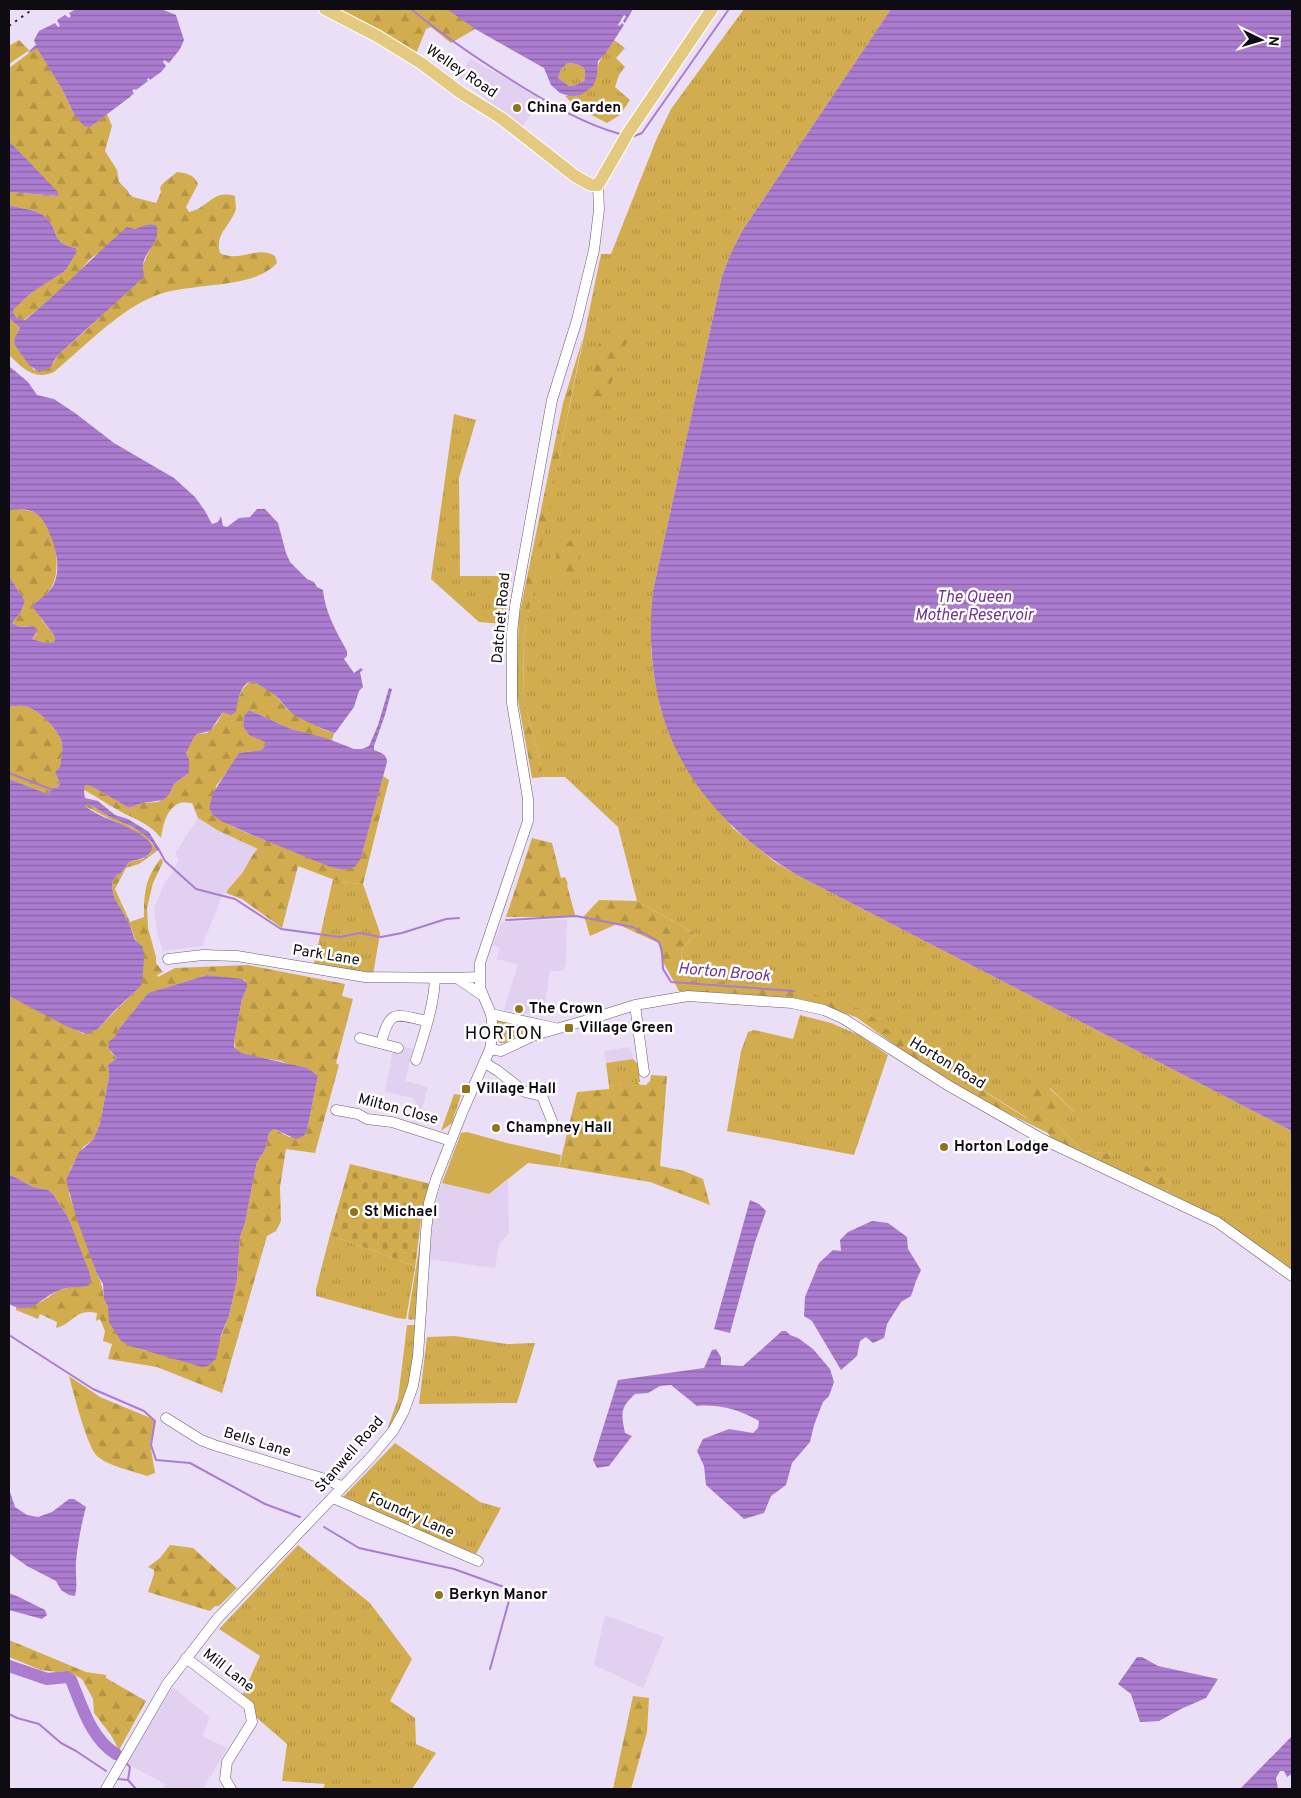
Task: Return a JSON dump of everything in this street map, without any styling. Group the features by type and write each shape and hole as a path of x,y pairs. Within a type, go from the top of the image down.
{"main road":[{"name":"Welley Road","path":"325,9 377,36 421,63 461,93 501,118 575,176 591,184 598,185"},
{"path":"598,185 626,136 712,9"}],"street":[{"name":"Datchet Road","path":"490,1049 491,1014 482,995 479,977 480,963 519,853 528,821 528,798 512,703 512,633 515,606 552,400 577,320 594,250 599,210 598,185"},
{"name":"Park Lane","path":"168,959 203,955 237,956 365,978 479,977"},
{"path":"416,1060 435,988 435,978"},
{"path":"457,978 482,995"},
{"name":"Horton Road","path":"490,1049 500,1051 535,1035 635,1005 688,996 792,1003 824,1010 844,1019 949,1086 1042,1138 1217,1222 1292,1276"},
{"path":"635,1005 644,1072"},
{"name":"Horton Road","path":"491,1014 556,1028"},
{"path":"381,1043 386,1024 390,1018 396,1016 427,1021"},
{"path":"360,1038 398,1048"},
{"name":"Stanwell Road","path":"107,1786 156,1702 186,1658 217,1619 372,1456 393,1431 404,1411 413,1386 418,1356 429,1203 451,1140 490,1049"},
{"path":"485,1063 525,1092 542,1096"},
{"path":"542,1096 548,1087"},
{"path":"542,1096 552,1121"},
{"name":"Milton Close","path":"336,1110 358,1114 367,1119 392,1122 451,1140"},
{"name":"Bells Lane","path":"166,1418 202,1440 214,1445 328,1480 343,1487"},
{"name":"Foundry Lane","path":"333,1498 478,1561"},
{"name":"Mill Lane","path":"186,1658 248,1706 252,1722 227,1762 225,1779 230,1789"}],"shaded area":[{"path":"470,59 543,98 522,127 459,78"},
{"path":"198,818 219,831 259,849 252,854 239,878 223,894 202,946 163,951 157,933 154,908 164,884 179,859 175,853"},
{"path":"567,919 564,971 550,971 543,1017 504,1010 518,964 496,959 500,948 493,945 502,922"},
{"path":"401,1044 413,1049 405,1081 428,1087 417,1126 412,1124 418,1107 413,1098 385,1092 393,1051 399,1053"},
{"path":"630,1047 633,1059 606,1063 604,1051"},
{"path":"508,1180 509,1233 499,1244 495,1268 429,1259 434,1206 442,1183 489,1194"},
{"path":"605,1615 664,1637 643,1688 594,1665"},
{"path":"173,1687 210,1718 202,1736 227,1748 203,1789 162,1789 165,1784 126,1763"}],"green space":[{"path":"333,9 448,9 475,29 451,43 431,27 426,29 416,54"},
{"path":"744,9 891,9 742,231 722,276 653,591 651,650 654,677 661,710 679,755 733,828 775,862 1292,1131 1292,1270 1231,1228 1167,1192 1170,1181 1140,1163 1129,1176 1107,1166 1113,1154 1083,1151 1057,1125 1053,1112 1074,1112 1050,1088 1034,1116 1027,1118 886,1029 864,1010 691,981 683,977 681,950 696,934 637,901 618,827 565,777 544,777 524,700 523,639 601,254 611,254 657,138 671,109"},
{"path":"19,40 30,51 37,47 62,89 74,114 90,127 107,114 112,126 105,151 117,170 119,182 129,194 133,197 156,203 161,192 161,186 177,172 187,174 197,181 198,184 186,207 189,212 196,210 221,195 235,196 236,210 219,241 220,253 234,256 262,252 268,253 275,256 277,263 266,272 253,278 171,291 143,301 103,329 54,372 40,375 35,374 19,364 9,355 9,318 20,328 14,344 34,370 54,363 57,356 92,325 124,291 142,266 154,242 138,228 134,229 91,258 51,299 24,320 13,314 12,310 31,293 65,271 77,252 76,248 67,246 58,239 52,225 43,215 9,205 9,192 56,196 9,141 9,68 29,53 28,51 9,64 9,46"},
{"path":"614,40 625,48 616,58 625,67 619,75 615,87 630,100 620,115 607,123 576,107 565,96 569,96 597,76 598,65"},
{"path":"568,63 583,67 585,72 584,81 569,86 558,78 561,69"},
{"path":"629,337 600,412 584,398 599,343"},
{"path":"583,338 523,639 524,700 544,777 532,778 516,689 519,616 563,403"},
{"path":"454,414 476,420 459,478 460,576 512,576 505,624 479,622 431,579"},
{"path":"16,509 33,512 42,517 47,523 53,539 56,568 53,584 50,590 34,604 42,620 54,635 54,642 46,643 32,639 37,633 31,626 20,627 12,623 21,612 25,601 9,576 9,510"},
{"path":"578,540 577,579 555,577 557,542"},
{"path":"250,682 254,682 273,693 288,710 324,730 334,733 332,740 291,729 249,710 243,721 244,726 250,734 266,742 266,745 261,750 239,753 216,786 213,815 231,826 342,870 361,858 383,776 389,780 363,884 340,882 298,866 282,928 242,899 226,893 241,875 258,849 219,831 198,818 192,803 180,803 171,809 166,818 161,838 146,825 84,790 85,785 91,786 129,808 142,803 158,802 169,795 174,784 189,773 189,759 186,753 193,737 197,734 207,733 217,723 223,712 236,707 241,693"},
{"path":"9,706 24,706 35,710 51,724 59,735 62,750 60,768 55,772 60,784 57,788 53,787 48,794 9,779"},
{"path":"88,804 145,834 157,851 139,864 126,868 115,889 130,922 144,917 146,886 161,858 163,862 153,883 147,908 148,928 156,963 163,972 157,975 158,977 175,968 248,965 345,984 342,996 353,999 336,1063 339,1065 315,1153 286,1149 280,1187 281,1221 276,1231 267,1236 222,1393 157,1367 108,1359 112,1344 103,1341 105,1331 100,1319 96,1321 97,1313 79,1314 56,1328 57,1322 40,1314 38,1319 16,1310 16,1307 41,1302 59,1290 83,1287 91,1279 69,1219 53,1194 48,1190 33,1187 9,1174 9,996 84,1034 98,1029 140,987 144,961 129,923 115,899 112,883 129,862 143,859 151,853 116,822 85,806","holes":["207,975 245,980 247,988 242,999 234,1042 236,1050 255,1057 281,1061 318,1076 307,1130 304,1136 289,1137 274,1129 269,1133 265,1150 257,1162 245,1223 240,1237 237,1280 229,1316 218,1344 145,1351 140,1349 107,1305 69,1194 70,1170 83,1147 93,1140 100,1124 109,1076 108,1065 117,1058 110,1051 119,1029 148,993"]},
{"path":"532,838 552,843 561,878 565,877 568,884 575,915 568,917 506,917"},
{"path":"333,879 340,882 363,884 380,933 373,975 313,967"},
{"path":"599,900 637,901 696,934 681,950 683,977 691,981 785,985 864,1010 887,1029 1026,1118 1034,1115 1029,1101 1037,1089 1049,1088 1074,1112 1054,1112 1057,1125 1083,1151 1114,1154 1107,1166 1054,1144 1048,1133 1005,1112 928,1069 856,1017 800,999 679,991 662,960 659,943 617,924 590,936 584,916"},
{"path":"800,1015 831,1023 859,1035 888,1055 854,1155 727,1131 741,1051 748,1032 754,1030 793,1039"},
{"path":"500,1020 534,1028 504,1043 500,1043 497,1038 496,1029 497,1021"},
{"path":"633,1059 638,1064 640,1082 609,1086 606,1063"},
{"path":"651,1075 667,1076 660,1166 684,1171 703,1179 710,1205 650,1182 559,1167 577,1092 609,1089 609,1086 637,1082 641,1085 646,1085 650,1081"},
{"path":"454,1094 461,1095 452,1123 441,1131"},
{"path":"467,1132 561,1155 559,1167 528,1163 489,1194 442,1183 461,1133"},
{"path":"1140,1162 1170,1181 1167,1192 1129,1176"},
{"path":"350,1164 431,1184 423,1205 415,1268 412,1265 330,1235"},
{"path":"330,1235 412,1265 415,1268 406,1319 316,1296 316,1289"},
{"path":"421,1236 416,1319 409,1320 408,1317"},
{"path":"407,1325 416,1325 414,1358 404,1402 389,1429 388,1427 398,1399"},
{"path":"455,1336 507,1344 535,1343 517,1403 419,1404 427,1337"},
{"path":"69,1376 100,1397 153,1419 155,1424 150,1443 155,1473 147,1476 114,1465 97,1456 85,1431"},
{"path":"395,1443 480,1502 501,1508 476,1554 342,1498"},
{"path":"170,1545 193,1548 237,1588 219,1606 215,1606 210,1611 148,1592 154,1570 148,1567 160,1558"},
{"path":"298,1545 370,1603 412,1659 390,1701 415,1718 416,1744 436,1753 412,1789 323,1789 325,1784 282,1781 287,1744 257,1718 251,1706 241,1698 260,1656 219,1629"},
{"path":"9,1640 86,1672 106,1675 106,1678 146,1701 119,1750 111,1735 94,1713 93,1699 82,1679 67,1671 41,1670 9,1657"},
{"path":"633,1696 649,1698 647,1732 631,1789 613,1789"}],"water":[{"path":"76,9 161,9 176,15 184,40 180,49 169,63 164,60 163,62 166,66 161,72 150,80 149,78 147,79 148,81 136,90 134,89 132,91 134,93 130,97 90,127 84,126 74,114 62,89 37,48 31,52 30,50 36,45 34,40 39,31 55,23 58,27 60,26 57,20 65,15 69,18 71,16 69,13"},
{"path":"447,9 633,9 625,23 623,21 626,16 624,15 618,25 622,23 624,25 605,54 598,61 597,76 593,86 581,95 569,96 560,93 551,85 544,68 475,29","holes":["568,63 583,67 585,76 584,81 569,86 558,78 561,69"]},
{"name":"The Queen Mother Reservoir","path":"891,9 1292,9 1292,1131 797,875 759,849 727,820 700,789 679,756 664,719 655,680 651,637 653,591 722,276 742,231"},
{"path":"9,141 58,192 58,196 9,192"},
{"path":"9,205 43,215 52,225 58,239 67,246 76,248 77,252 65,271 31,293 13,310 15,316 22,320 25,320 51,297 127,227 134,229 147,225 156,225 157,230 155,240 143,264 144,277 57,356 50,368 39,372 29,365 14,344 15,337 20,328 9,318"},
{"path":"9,366 28,382 37,395 54,399 114,443 174,478 195,497 212,524 218,522 221,516 223,526 227,527 239,518 250,517 257,509 265,509 278,523 290,562 307,579 323,590 329,614 347,651 347,656 344,659 354,673 361,668 363,670 360,672 363,687 359,691 354,707 335,733 296,716 274,694 256,683 250,682 241,691 236,712 231,715 223,712 210,731 197,734 194,737 186,753 189,759 189,773 174,784 169,795 163,800 142,803 129,808 91,786 85,785 85,798 98,801 115,815 128,819 149,832 160,850 157,851 144,834 133,827 88,804 85,806 99,815 137,832 150,842 152,848 145,857 129,862 112,883 115,899 129,923 135,940 143,947 142,983 98,1029 86,1034 66,1026 9,996 9,779 48,794 53,787 57,788 60,784 55,772 60,767 62,743 51,724 35,710 24,706 9,706 9,576 25,601 21,612 12,623 20,627 33,626 38,630 32,639 46,643 54,642 54,635 32,606 54,584 57,557 46,526 38,515 27,510 9,510"},
{"path":"389,688 392,689 374,746 374,750 385,755 387,762 361,858 355,867 343,870 328,866 252,835 221,821 213,815 209,808 213,793 239,753 261,750 266,745 265,742 249,735 243,726 244,716 249,710 291,729 326,738 354,749 362,749 369,746 378,725"},
{"path":"207,975 242,979 247,983 242,999 234,1047 241,1053 307,1068 318,1076 307,1130 304,1136 296,1139 274,1129 269,1133 265,1150 257,1162 245,1223 240,1237 237,1280 229,1316 221,1335 216,1359 208,1366 202,1367 130,1346 121,1341 109,1322 103,1284 97,1274 77,1220 66,1180 79,1152 93,1140 100,1124 109,1076 108,1065 117,1058 109,1049 108,1042 115,1037 119,1029 148,993"},
{"path":"9,1174 33,1187 48,1190 53,1194 69,1219 90,1275 91,1280 88,1286 60,1290 30,1307 17,1307 9,1304"},
{"path":"750,1200 759,1204 766,1211 755,1242 730,1333 714,1329"},
{"path":"872,1221 888,1223 907,1237 908,1249 921,1270 911,1296 901,1302 887,1324 884,1338 873,1343 866,1337 860,1341 857,1356 841,1370 812,1321 804,1316 805,1297 819,1263 833,1250 841,1251 840,1240 848,1232"},
{"path":"782,1331 786,1331 813,1349 830,1369 834,1382 829,1396 823,1402 810,1442 792,1463 786,1485 771,1496 764,1513 744,1519 706,1485 704,1466 697,1451 703,1439 729,1429 753,1433 758,1428 759,1421 729,1409 697,1406 671,1385 660,1386 648,1393 635,1394 630,1399 624,1407 622,1416 625,1433 632,1436 609,1466 597,1468 593,1460 618,1380 704,1368 712,1350 716,1349 721,1357 721,1365 743,1366"},
{"path":"9,1489 15,1507 27,1515 38,1517 52,1512 69,1499 74,1499 86,1507 77,1554 75,1596 61,1590 56,1581 27,1566 9,1553"},
{"path":"9,1593 45,1610 47,1615 42,1619 9,1610"},
{"path":"1137,1657 1142,1657 1158,1666 1218,1679 1206,1698 1159,1721 1140,1722 1131,1694 1118,1684"},
{"path":"1291,1737 1292,1774 1287,1777 1284,1771 1280,1771 1276,1778 1278,1789 1240,1789"}],"waterway":[{"path":"411,9 437,30 492,68 556,107 620,134"},
{"path":"632,137 642,133 729,9"},
{"name":"Horton Brook","path":"9,773 53,790"},
{"name":"Horton Brook","path":"158,848 165,861 196,889 235,899 281,929 340,937 360,933 381,937 402,933 446,919 459,918"},
{"name":"Horton Brook","path":"506,920 576,916 633,927 659,942 662,951 663,969 671,982 794,991"},
{"path":"9,1335 93,1389 144,1411 155,1421 151,1445 156,1460 190,1463 265,1504 300,1517"},
{"path":"324,1527 359,1548 454,1569 504,1587 510,1597 490,1669"},
{"path":"9,1666 47,1679 67,1677 71,1680 83,1711 94,1731 107,1748 116,1754"},
{"path":"9,1714 39,1724 61,1743 106,1771"},
{"path":"127,1764 130,1767 128,1780 136,1789"},
{"path":"118,1779 128,1780"}],"railway":[{"path":"9,26 33,9"}],"place":[{"name":"China Garden","path":"517,108"},
{"name":"The Crown","path":"519,1009"},
{"name":"Village Green","path":"569,1028"},
{"name":"Village Hall","path":"466,1089"},
{"name":"Champney Hall","path":"496,1128"},
{"name":"Horton Lodge","path":"944,1147"},
{"name":"St Michael","path":"354,1212"},
{"name":"Berkyn Manor","path":"439,1595"}],"district":[{"name":"HORTON","path":"504,1034"}]}
